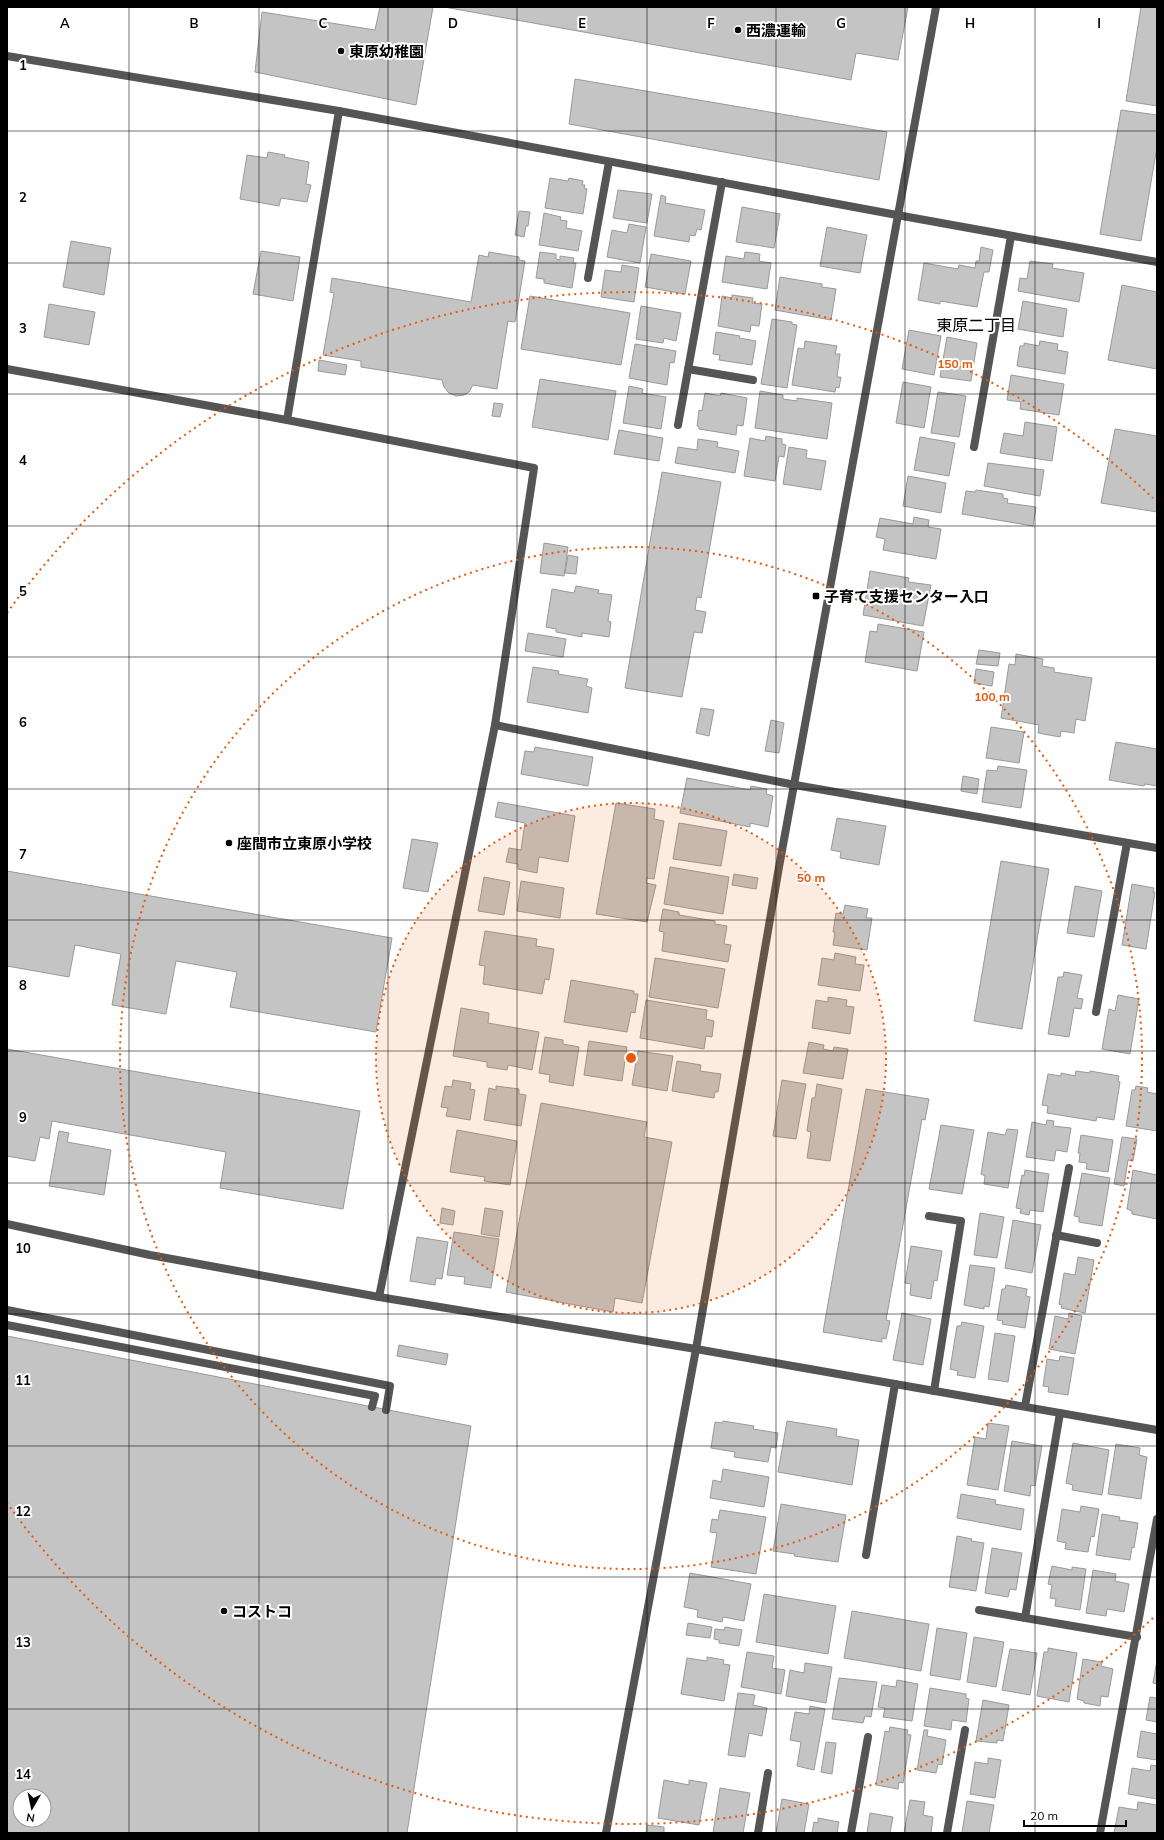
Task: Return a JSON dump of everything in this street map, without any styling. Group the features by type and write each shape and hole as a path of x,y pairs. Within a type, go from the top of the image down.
{"street":[{"path":"606,1833 696,1349 778,875 936,7"},
{"path":"7,56 339,111 608,162 1157,262"},
{"path":"287,420 339,111"},
{"path":"588,278 608,162"},
{"path":"678,425 722,182"},
{"path":"974,447 1011,236"},
{"path":"7,369 287,420 534,468 495,725 379,1297"},
{"path":"688,369 753,380"},
{"path":"495,725 795,785 1157,848"},
{"path":"1096,1012 1127,843"},
{"path":"1025,1406 1069,1168"},
{"path":"929,1216 961,1221 934,1391"},
{"path":"7,1224 150,1255 379,1297 696,1349 1157,1430"},
{"path":"1056,1235 1097,1243"},
{"path":"7,1310 390,1386 386,1410"},
{"path":"7,1325 375,1396 372,1407"},
{"path":"866,1554 895,1384"},
{"path":"1025,1618 1060,1412"},
{"path":"1100,1833 1137,1637 1157,1520"},
{"path":"979,1610 1137,1637"},
{"path":"947,1833 965,1730"},
{"path":"851,1833 868,1737"},
{"path":"758,1833 768,1773"}],"building":[{"name":"東原幼稚園","path":"380,7 433,7 416,105 255,72 262,12 375,30"},
{"name":"西濃運輸","path":"444,7 908,7 898,60 856,53 851,80"},
{"path":"1141,7 1157,7 1157,106 1126,101"},
{"path":"575,79 887,132 879,180 569,124"},
{"path":"1121,110 1157,115 1157,147 1141,241 1100,234"},
{"path":"268,152 309,162 306,184 311,185 307,202 281,198 279,206 240,199 247,155 267,158"},
{"path":"550,178 568,181 569,178 583,181 582,185 585,185 584,188 587,189 583,214 545,208"},
{"path":"618,190 652,194 647,223 613,218"},
{"path":"661,195 666,197 665,203 705,210 701,230 697,229 695,236 690,235 689,242 654,236"},
{"path":"742,207 780,214 774,248 736,242"},
{"path":"519,211 530,212 528,226 526,226 524,237 515,235"},
{"path":"544,213 561,217 560,220 567,221 566,228 582,231 578,251 539,245"},
{"path":"629,224 646,227 640,263 607,257 612,230 627,233"},
{"path":"827,227 867,235 860,273 820,266"},
{"path":"71,241 111,248 104,295 63,287"},
{"path":"981,247 993,250 989,272 984,272 977,307 940,301 940,304 918,300 924,263 958,269 959,265 975,268 976,261 979,261"},
{"path":"261,251 300,257 293,301 253,294"},
{"path":"489,252 519,257 519,260 525,261 515,322 508,321 497,389 473,385 469,392 464,395 456,396 449,393 444,387 442,380 361,367 361,361 323,355 334,293 330,292 332,278 471,302 479,255 488,257"},
{"path":"540,252 556,254 556,259 560,260 560,256 574,258 573,263 576,263 572,288 544,283 544,279 536,278"},
{"path":"745,252 760,254 759,261 771,263 767,289 722,282 726,256 744,259"},
{"path":"651,254 691,261 685,294 645,287"},
{"path":"1030,261 1053,264 1052,268 1084,273 1079,302 1018,291 1020,278 1027,279"},
{"path":"622,265 639,268 634,302 601,297 605,270 621,272"},
{"path":"780,277 822,284 822,287 836,289 831,320 775,310"},
{"path":"1122,285 1157,292 1157,369 1108,360"},
{"path":"732,295 753,298 752,303 762,304 759,326 751,325 750,332 718,326 722,296 732,298"},
{"path":"530,296 630,313 621,365 521,349"},
{"path":"1023,301 1067,309 1063,337 1018,329"},
{"path":"49,304 95,312 89,345 44,337"},
{"path":"641,306 681,313 676,341 664,338 663,343 636,339"},
{"path":"772,319 792,322 792,324 797,325 787,388 761,384"},
{"path":"909,330 941,336 934,375 902,369"},
{"path":"716,332 740,336 739,338 756,341 752,365 719,360 720,355 713,354"},
{"path":"947,337 977,343 971,381 940,377"},
{"path":"805,341 837,346 835,354 840,354 837,377 841,377 839,388 836,387 835,392 792,385 798,348 804,349"},
{"path":"1040,341 1058,344 1057,350 1068,352 1065,374 1017,366 1020,346 1024,346 1024,343 1039,346"},
{"path":"635,344 676,351 674,363 670,362 667,385 629,378"},
{"path":"319,360 347,365 345,375 318,371"},
{"path":"1011,375 1064,384 1059,415 1020,409 1021,402 1007,400"},
{"path":"540,379 616,391 608,440 532,427"},
{"path":"903,382 931,387 924,428 896,423"},
{"path":"629,386 643,389 642,393 666,397 661,429 623,423"},
{"path":"760,391 783,395 783,399 797,401 797,398 832,403 827,439 755,428"},
{"path":"938,392 966,396 959,437 931,433"},
{"path":"705,393 720,396 721,393 747,398 743,426 737,425 736,435 699,429 697,426 699,410 702,411"},
{"path":"494,403 503,404 500,417 492,416"},
{"path":"1025,422 1057,427 1052,461 1000,453 1004,433 1023,436"},
{"path":"1115,429 1157,436 1157,512 1101,503"},
{"path":"619,430 663,438 659,461 614,454"},
{"path":"766,436 782,439 782,444 786,445 784,457 779,456 775,481 744,476 750,438 765,441"},
{"path":"920,437 955,443 949,476 914,470"},
{"path":"698,439 718,442 717,447 739,451 735,473 675,463 678,447 697,450"},
{"path":"789,447 807,450 806,458 826,461 821,490 783,484"},
{"path":"988,463 1044,470 1040,496 984,486"},
{"path":"662,472 721,482 701,598 697,597 695,610 706,612 702,633 694,632 682,697 625,688"},
{"path":"908,476 946,483 941,513 903,506"},
{"path":"976,490 1003,494 1003,498 1008,499 1007,503 1036,507 1033,526 962,514 966,491 975,492"},
{"path":"914,517 929,520 928,527 941,529 936,559 883,550 885,539 876,537 880,518 913,524"},
{"path":"544,543 568,547 564,576 540,573"},
{"path":"568,555 578,557 576,574 565,573"},
{"path":"870,571 909,578 908,582 931,585 923,626 863,615"},
{"path":"576,586 599,590 598,593 612,595 608,621 611,622 609,637 582,633 582,637 556,632 556,629 546,627 552,589 574,593"},
{"path":"878,624 924,632 917,671 865,662 870,631 877,632"},
{"path":"528,633 566,639 563,657 525,651"},
{"path":"979,650 1000,653 998,666 976,664"},
{"path":"1016,654 1043,659 1042,666 1054,668 1054,672 1092,678 1085,721 1076,719 1074,733 1061,731 1060,737 1038,733 1039,725 1001,718 1009,664 1015,665"},
{"path":"533,667 559,671 558,674 588,679 586,686 592,688 588,713 527,702"},
{"path":"976,669 994,672 992,686 974,683"},
{"path":"701,708 714,710 709,736 696,733"},
{"path":"771,720 784,723 779,753 765,751"},
{"path":"991,727 1024,732 1019,763 986,758"},
{"path":"1116,742 1157,749 1157,786 1145,784 1144,786 1109,780"},
{"path":"535,747 593,757 588,786 521,774 525,751 534,752"},
{"path":"998,766 1027,770 1021,808 982,802 987,770 997,771"},
{"path":"963,776 979,779 977,794 961,791"},
{"path":"687,778 750,790 751,786 767,789 766,794 773,796 768,827 750,823 750,827 680,813"},
{"path":"498,802 575,816 568,862 539,857 537,873 518,869 518,864 506,862 509,848 521,850 525,823 495,817"},
{"path":"616,803 655,809 654,819 664,821 654,879 647,878 646,883 656,885 647,922 596,914"},
{"path":"837,818 886,826 879,865 840,858 841,852 831,850"},
{"path":"679,823 727,831 721,866 673,859"},
{"path":"412,839 438,843 428,892 403,888"},
{"path":"1001,861 1049,869 1022,1029 974,1021"},
{"path":"670,867 729,877 723,914 664,904"},
{"path":"7,871 392,938 376,1032 230,1007 237,972 176,961 166,1014 112,1005 121,954 75,945 69,977 7,966"},
{"path":"734,874 758,878 756,889 732,885"},
{"path":"484,877 510,882 504,915 478,911"},
{"path":"521,881 564,888 560,918 517,911"},
{"path":"1132,884 1154,888 1153,892 1155,892 1146,949 1122,945"},
{"path":"1075,886 1102,891 1094,937 1067,933"},
{"path":"845,905 868,909 866,918 872,918 867,950 833,945 835,932 833,932 836,913 843,914"},
{"path":"663,909 679,912 679,915 715,921 715,924 727,926 724,944 731,945 728,962 662,951 664,932 659,931"},
{"path":"485,931 537,939 536,946 554,949 549,980 545,979 542,994 483,984 485,966 479,965"},
{"path":"835,953 856,957 855,964 864,965 860,991 818,985 822,958 834,960"},
{"path":"655,958 725,969 718,1008 649,997"},
{"path":"1064,972 1082,975 1077,998 1083,999 1081,1009 1074,1008 1069,1037 1048,1034 1058,977 1063,977"},
{"path":"571,980 634,991 634,994 638,994 635,1013 631,1012 627,1032 564,1022"},
{"path":"1118,995 1139,999 1130,1054 1102,1049 1109,1009 1115,1011"},
{"path":"828,997 847,1000 846,1006 854,1007 850,1034 812,1028 816,1000 828,1002"},
{"path":"646,1000 707,1010 706,1019 714,1021 712,1037 706,1036 704,1049 640,1038"},
{"path":"461,1008 489,1013 488,1023 539,1032 532,1070 508,1065 507,1070 487,1067 487,1062 453,1056"},
{"path":"545,1037 563,1040 563,1044 579,1047 573,1086 549,1082 550,1075 539,1073"},
{"path":"589,1041 627,1047 622,1081 584,1075"},
{"path":"809,1042 824,1045 823,1049 833,1051 834,1047 848,1049 843,1079 803,1073"},
{"path":"7,1049 360,1111 343,1209 220,1188 226,1152 52,1121 49,1139 40,1137 35,1161 7,1156"},
{"path":"638,1051 673,1056 667,1091 632,1085"},
{"path":"677,1061 701,1065 700,1071 721,1074 718,1092 715,1092 714,1098 672,1091"},
{"path":"1076,1071 1090,1073 1090,1071 1119,1076 1118,1081 1120,1082 1114,1120 1097,1117 1096,1121 1047,1113 1048,1106 1042,1105 1048,1074 1061,1076 1061,1073 1075,1076"},
{"path":"453,1080 471,1083 470,1089 475,1090 470,1120 446,1116 448,1108 441,1107 445,1086 452,1087"},
{"path":"782,1080 806,1084 796,1139 773,1136"},
{"path":"817,1084 842,1089 830,1161 807,1158 811,1132 807,1131 812,1098 815,1098"},
{"path":"496,1086 519,1089 519,1094 526,1095 521,1126 484,1120 489,1088 496,1090"},
{"path":"1136,1086 1148,1088 1147,1092 1157,1094 1157,1131 1126,1126 1132,1090 1135,1090"},
{"path":"866,1089 929,1099 925,1120 922,1119 886,1320 890,1321 886,1339 882,1338 882,1342 823,1332"},
{"path":"541,1103 647,1122 644,1137 672,1142 642,1303 615,1298 613,1312 506,1292"},
{"path":"1047,1120 1054,1121 1053,1126 1071,1128 1067,1152 1056,1150 1054,1161 1026,1157 1032,1122 1046,1125"},
{"path":"941,1125 974,1130 962,1194 929,1189"},
{"path":"1007,1129 1018,1130 1008,1188 984,1184 985,1176 981,1174 988,1132 1005,1135"},
{"path":"457,1130 517,1141 510,1185 484,1181 485,1177 450,1172"},
{"path":"59,1131 69,1133 67,1142 111,1150 104,1195 49,1186"},
{"path":"1081,1135 1113,1140 1108,1172 1086,1169 1087,1163 1079,1162 1080,1153 1078,1153"},
{"path":"1122,1137 1137,1139 1133,1161 1128,1160 1124,1186 1114,1184"},
{"path":"1025,1170 1049,1174 1043,1212 1030,1210 1029,1215 1020,1213 1021,1209 1016,1208 1022,1175 1024,1176"},
{"path":"1133,1170 1157,1175 1157,1219 1132,1214 1132,1211 1127,1209"},
{"path":"1082,1173 1110,1178 1102,1226 1079,1222 1079,1217 1074,1216"},
{"path":"442,1208 455,1211 453,1225 440,1223"},
{"path":"485,1208 503,1211 499,1237 481,1234"},
{"path":"980,1213 1004,1217 997,1258 974,1255"},
{"path":"1013,1220 1041,1225 1032,1273 1005,1268"},
{"path":"454,1232 499,1239 491,1288 464,1284 465,1277 447,1275"},
{"path":"417,1237 448,1242 442,1279 436,1278 435,1285 410,1281"},
{"path":"911,1246 942,1251 937,1281 934,1280 931,1299 910,1295 911,1284 905,1283"},
{"path":"1078,1257 1094,1260 1085,1313 1061,1308 1062,1305 1059,1304 1064,1273 1075,1275"},
{"path":"970,1265 995,1268 989,1307 984,1306 984,1309 964,1305"},
{"path":"1006,1285 1027,1289 1026,1296 1030,1297 1025,1328 1002,1324 1003,1321 997,1320 1002,1289 1005,1289"},
{"path":"902,1313 931,1319 923,1365 893,1360"},
{"path":"1069,1313 1082,1316 1075,1354 1049,1349 1055,1316 1068,1319"},
{"path":"962,1322 984,1326 975,1378 957,1375 958,1371 950,1369 957,1326 961,1326"},
{"path":"995,1333 1015,1336 1008,1382 988,1379"},
{"name":"コストコ","path":"7,1336 471,1426 407,1833 7,1833"},
{"path":"399,1345 448,1354 446,1365 397,1356"},
{"path":"1060,1356 1074,1358 1068,1395 1048,1392 1049,1387 1043,1386 1047,1359 1059,1361"},
{"path":"723,1421 754,1426 753,1429 778,1433 776,1448 771,1447 768,1462 734,1457 735,1452 711,1448 715,1422 722,1423"},
{"path":"787,1421 837,1429 836,1436 859,1440 852,1485 778,1472"},
{"path":"988,1423 1009,1426 998,1490 967,1485 975,1437 986,1439"},
{"path":"1012,1441 1042,1446 1035,1486 1031,1485 1030,1496 1004,1491"},
{"path":"1073,1443 1109,1450 1102,1495 1072,1490 1073,1485 1066,1483"},
{"path":"1116,1444 1140,1448 1139,1455 1147,1457 1141,1499 1108,1494"},
{"path":"723,1469 769,1477 764,1507 710,1498 713,1480 721,1482"},
{"path":"961,1494 996,1500 995,1504 1024,1509 1021,1530 957,1518"},
{"path":"781,1504 846,1515 838,1562 794,1556 795,1554 773,1551"},
{"path":"1081,1506 1099,1509 1094,1537 1091,1536 1088,1552 1065,1549 1066,1543 1057,1541 1062,1509 1080,1512"},
{"path":"720,1510 766,1517 756,1574 711,1567 717,1533 710,1532 712,1519 718,1520"},
{"path":"1102,1514 1120,1517 1119,1520 1138,1523 1134,1548 1132,1547 1130,1560 1096,1555"},
{"path":"957,1536 972,1539 971,1541 984,1543 976,1591 949,1587"},
{"path":"992,1548 1022,1553 1016,1590 1010,1589 1008,1597 985,1593"},
{"path":"1052,1566 1072,1570 1072,1567 1086,1569 1080,1610 1055,1606 1056,1599 1050,1598 1052,1585 1048,1584"},
{"path":"1093,1570 1116,1574 1115,1581 1129,1584 1124,1612 1107,1609 1106,1616 1086,1613"},
{"path":"690,1573 751,1584 744,1621 723,1617 722,1622 697,1617 698,1610 684,1607"},
{"path":"764,1594 836,1606 828,1654 756,1642"},
{"path":"852,1611 929,1624 921,1671 844,1658"},
{"path":"688,1623 712,1627 710,1638 686,1635"},
{"path":"725,1627 742,1630 739,1646 719,1643 719,1640 714,1639 715,1629 724,1630"},
{"path":"937,1628 967,1633 960,1680 930,1675"},
{"path":"974,1637 1004,1642 996,1687 967,1682"},
{"path":"1048,1648 1077,1653 1069,1702 1037,1696 1044,1652 1048,1652"},
{"path":"1010,1649 1037,1653 1030,1695 1002,1690"},
{"path":"747,1652 774,1656 772,1668 785,1670 781,1694 741,1687"},
{"path":"707,1657 724,1660 723,1664 730,1665 724,1701 681,1694 687,1658 707,1661"},
{"path":"1083,1659 1102,1662 1101,1666 1113,1669 1108,1697 1101,1696 1100,1706 1084,1703 1084,1701 1077,1699"},
{"path":"1157,1660 1157,1684 1153,1683"},
{"path":"805,1663 832,1667 826,1703 786,1696 790,1670 804,1673"},
{"path":"839,1678 877,1682 871,1717 865,1716 863,1723 832,1719"},
{"path":"897,1680 918,1684 912,1721 883,1717 885,1708 878,1707 882,1685 896,1687"},
{"path":"930,1688 966,1694 966,1698 969,1699 966,1722 952,1720 951,1730 924,1726"},
{"path":"738,1693 755,1695 753,1705 767,1708 762,1736 749,1733 745,1757 728,1755"},
{"path":"1150,1697 1157,1698 1157,1722 1146,1720"},
{"path":"983,1700 1009,1705 1003,1741 997,1740 997,1743 976,1741"},
{"path":"810,1706 825,1709 814,1770 797,1766 801,1742 790,1740 795,1712 809,1714"},
{"path":"890,1727 908,1730 907,1734 911,1735 903,1783 899,1782 898,1789 876,1785 885,1731 889,1732"},
{"path":"924,1730 928,1730 927,1736 946,1740 942,1765 938,1764 936,1773 917,1770"},
{"path":"1141,1731 1157,1734 1157,1760 1137,1757"},
{"path":"826,1742 836,1743 832,1774 821,1772"},
{"path":"988,1758 1001,1760 995,1798 970,1794 975,1762 988,1764"},
{"path":"1151,1765 1157,1766 1157,1799 1128,1794 1132,1768 1150,1771"},
{"path":"664,1780 689,1785 689,1780 707,1783 699,1825 658,1818"},
{"path":"720,1788 750,1793 743,1833 713,1833"},
{"path":"782,1799 809,1804 804,1833 776,1833"},
{"path":"910,1800 925,1802 923,1815 933,1817 931,1833 904,1833"},
{"path":"967,1801 994,1805 989,1833 962,1833"},
{"path":"1138,1802 1157,1805 1157,1833 1114,1833 1119,1807 1137,1810"},
{"path":"870,1813 893,1817 890,1833 867,1833"},
{"path":"818,1818 839,1822 837,1833 812,1833 814,1822 818,1823"},
{"path":"647,1825 664,1827 664,1833 646,1833"}],"place":[{"name":"西濃運輸","path":"738,30"},
{"name":"東原幼稚園","path":"341,51"},
{"name":"子育て支援センター入口","path":"816,596"},
{"name":"座間市立東原小学校","path":"229,843"},
{"name":"コストコ","path":"224,1611"}],"district":[{"name":"東原二丁目","path":"976,325"}]}
